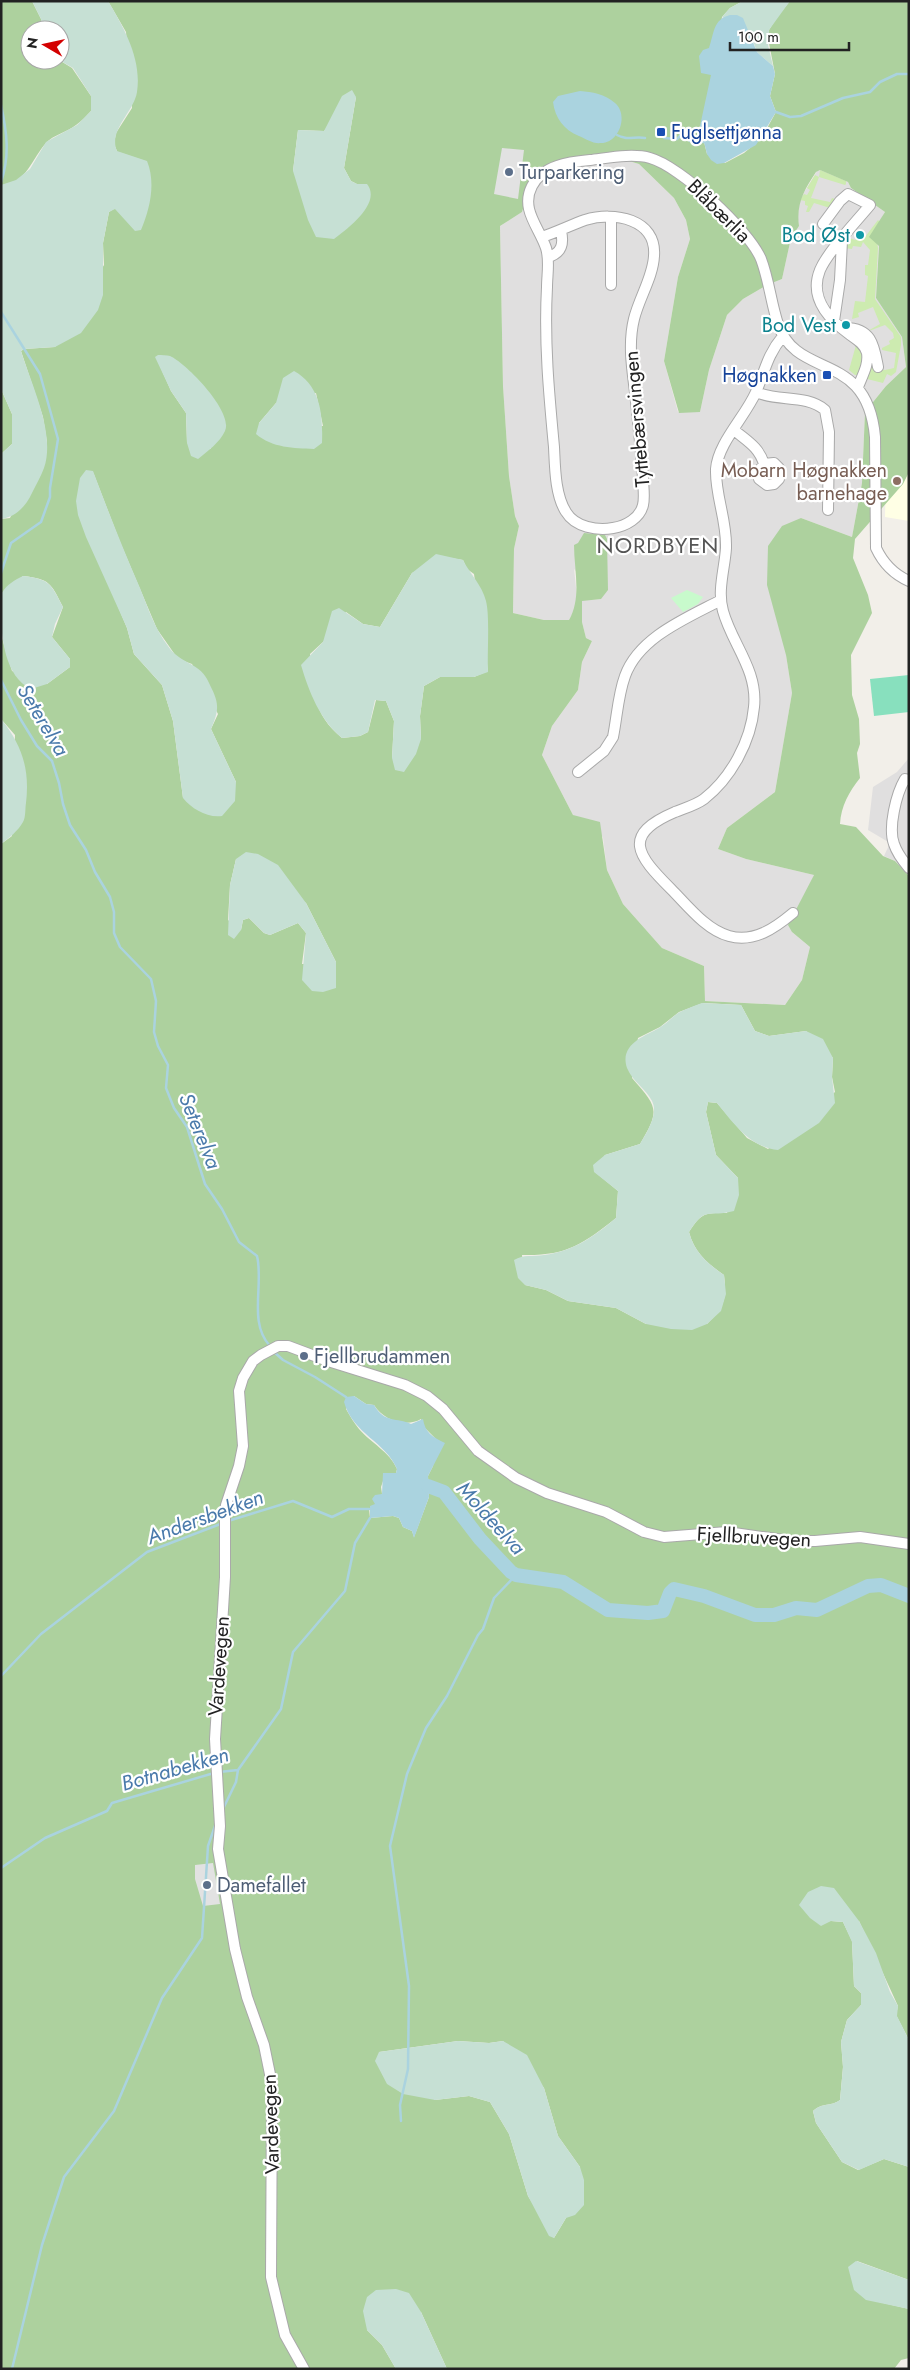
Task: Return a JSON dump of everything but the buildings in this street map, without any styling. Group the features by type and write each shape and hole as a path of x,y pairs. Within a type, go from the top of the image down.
{"street":[{"name":"Blåbærlia","path":"542,238 530,214 529,195 538,178 546,170 578,161 628,156 651,158 683,175 745,232 762,261 778,324 783,336 798,352 841,374 858,386 870,407 874,420 876,548 882,560 890,569 909,581"},
{"path":"823,224 840,201 848,194 870,205 825,261 816,288 819,302 838,325 858,340 867,353 866,365 858,386"},
{"name":"Tyttebærsvingen","path":"595,218 625,218 641,225 650,234 654,245 654,260 634,320 630,342 641,449 643,506 635,518 627,524 611,529 582,526 566,513 561,501 556,473 549,392 546,300 548,257 542,238 561,231 595,218"},
{"path":"611,218 611,285"},
{"path":"548,257 559,252 563,245 561,231"},
{"path":"838,325 842,241"},
{"path":"838,325 856,330 868,337 876,349 878,366"},
{"path":"783,336 769,355 756,392 721,450 716,470 726,528 721,600 725,617 750,672 754,691 752,721 736,762 719,787 702,801 652,823 642,835 640,848 644,859 659,877 704,921 725,935 737,938 755,936 768,931 793,913"},
{"path":"756,392 769,398 810,401 825,410 830,432 828,510"},
{"path":"734,430 753,444 761,454 764,464"},
{"path":"578,772 609,745 613,737 625,675 633,660 645,646 663,633 721,600"},
{"path":"909,780 905,779 898,791 892,830 895,846 909,868"},
{"name":"Vardevegen","path":"304,2369 285,2335 271,2277 272,2084 264,2045 247,1997 233,1942 218,1849 220,1825 215,1739 225,1577 224,1524 226,1505 239,1466 243,1446 239,1391 247,1368 261,1355 275,1348 288,1346 328,1362 405,1386 427,1396 444,1409 478,1451 496,1465 525,1483 577,1501"},
{"name":"Fjellbruvegen","path":"577,1501 606,1512 644,1532 664,1537 727,1532 791,1541 815,1541 860,1536 909,1544"}],"shaded area":[{"path":"32,1 108,1 126,33 134,56 138,80 135,99 119,128 115,143 117,151 147,161 150,169 151,196 141,230 135,231 115,209 109,212 103,243 103,295 98,310 81,333 55,347 24,349 21,351 45,424 47,454 43,471 30,498 16,513 1,519 1,454 12,444 12,414 1,389 1,185 16,180 30,169 46,142 77,125 91,111 91,96 70,66 70,20 41,19"},
{"path":"743,1 790,1 769,30 768,45 773,66 757,52 750,32 722,17 730,8"},
{"path":"352,90 356,97 344,168 351,181 357,184 367,184 370,191 370,199 367,207 355,222 334,239 316,237 308,220 293,171 298,130 324,131 342,96"},
{"name":"Turparkering","path":"502,148 524,150 518,199 494,194"},
{"path":"622,159 639,164 674,198 686,220 690,239 678,277 664,361 678,412 700,412 709,370 727,315 743,299 767,285 782,279 791,238 799,226 797,214 799,201 817,171 820,170 848,182 851,188 885,212 880,222 876,298 902,337 906,367 886,386 865,412 862,483 852,537 801,518 786,655 792,693 775,792 727,828 718,849 746,859 814,875 792,932 810,947 802,980 785,1005 705,1001 704,966 662,948 623,904 607,870 603,837 573,815 542,755 552,726 578,690 582,662 592,641 586,638 582,622 582,600 601,599 574,569 577,597 575,609 569,620 544,620 513,613 514,549 519,526 515,516 509,476 503,386 500,226 522,212 528,193 547,175 579,160"},
{"path":"158,355 170,356 187,368 207,389 222,412 226,423 223,435 210,450 198,459 191,456 187,443 186,413 171,391 155,357"},
{"path":"294,371 310,385 315,393 321,412 322,443 314,449 276,445 256,434 259,423 276,403 283,378"},
{"name":"Mobarn Høgnakken barnehage","path":"887,442 909,446 909,521 885,517"},
{"path":"86,470 93,471 159,633 173,652 199,669 207,679 216,698 217,709 211,729 236,782 235,801 222,816 211,816 200,812 183,798 173,721 162,685 134,654 127,628 78,515 76,501 80,478"},
{"path":"436,554 463,560 484,595 488,616 488,672 474,677 440,677 424,686 420,716 421,739 416,754 404,772 395,770 392,758 394,721 386,701 375,700 368,732 360,736 342,738 321,714 301,665 323,642 332,611 339,608 363,624 380,627 412,573"},
{"path":"23,576 39,579 49,584 63,607 55,624 52,637 70,659 70,667 47,684 31,689 22,683 10,666 6,655 1,622 2,593 9,585"},
{"path":"1,719 14,738 23,758 27,791 23,822 1,844"},
{"path":"909,758 909,876 895,861 884,856 890,843 868,830 873,787 897,772"},
{"path":"246,852 258,854 278,865 306,903 336,962 336,988 323,992 312,991 302,980 306,933 298,923 270,935 264,933 249,918 243,920 241,930 234,939 228,935 230,885 236,859"},
{"path":"702,1003 741,1005 755,1031 769,1036 806,1031 823,1039 833,1058 832,1077 835,1103 819,1123 778,1150 768,1148 751,1139 736,1126 717,1103 708,1102 706,1112 716,1155 738,1178 739,1195 734,1211 704,1215 689,1232 694,1246 702,1257 724,1275 726,1294 721,1311 707,1324 692,1330 671,1329 646,1324 616,1308 568,1301 546,1290 525,1285 518,1278 514,1260 525,1256 555,1253 574,1247 616,1218 618,1191 594,1172 593,1165 605,1155 640,1144 651,1124 654,1112 652,1101 627,1068 627,1053 635,1042 662,1026 678,1013"},
{"name":"Damefallet","path":"213,1863 220,1904 203,1906 195,1879 195,1865"},
{"path":"821,1886 834,1888 859,1921 876,1953 890,1992 898,2006 897,2016 909,2040 909,2167 884,2159 859,2170 842,2162 816,2123 813,2111 816,2108 840,2100 843,2067 841,2042 847,2020 861,2005 861,1993 854,1986 852,1942 843,1922 831,1921 821,1926 810,1918 799,1905 808,1892"},
{"path":"458,2041 489,2043 503,2041 527,2055 544,2088 558,2136 580,2167 584,2180 584,2205 575,2215 566,2218 554,2238 549,2236 528,2196 509,2134 490,2102 469,2096 435,2100 403,2094 387,2084 375,2061 379,2052"},
{"path":"856,2261 909,2280 909,2309 866,2300 854,2290 848,2267"},
{"path":"396,2289 409,2293 421,2312 447,2369 396,2369 382,2345 367,2330 363,2311 367,2297 376,2290"}],"green space":[{"path":"1,1 32,1 41,20 20,20 20,70 70,70 70,67 91,96 91,111 76,125 49,140 28,170 16,181 1,185"},
{"path":"108,1 743,1 730,8 722,17 704,142 707,154 725,163 744,153 761,139 776,112 770,96 775,74 768,38 769,30 790,1 909,1 909,472 903,484 855,539 853,558 868,595 872,613 851,655 852,695 859,719 860,744 857,753 860,778 846,800 840,824 856,827 883,856 895,861 909,876 909,2040 896,2015 898,2006 859,1921 831,1921 843,1922 852,1941 854,1986 861,1993 861,2005 847,2020 841,2042 843,2067 840,2100 820,2106 813,2111 816,2123 842,2162 858,2170 884,2159 909,2167 909,2280 857,2261 866,2299 909,2309 909,2358 901,2360 894,2369 447,2369 421,2312 367,2330 382,2345 396,2369 1,2369 1,844 12,836 15,735 1,719 1,635 12,671 47,684 70,667 70,659 52,637 63,607 49,584 39,579 23,576 2,593 1,597 1,519 10,518 47,442 43,417 21,351 24,349 55,347 104,265 103,243 109,212 115,208 117,151 114,144 116,133 132,108 126,32","holes":["356,97 344,168 351,181 357,184 293,171 298,130 324,131","622,159 639,164 674,198 686,220 690,239 678,277 664,361 679,413 700,412 709,370 727,315 743,299 767,285 782,279 791,238 799,226 800,204 816,172 820,170 848,182 851,188 885,212 869,237 879,246 876,298 902,337 906,367 886,386 865,412 862,483 852,537 801,518 782,526 768,546 767,585 786,655 792,693 775,792 727,828 718,849 746,859 814,875 788,925 792,932 810,947 802,980 785,1005 705,1001 704,966 662,948 623,904 607,870 600,822 573,815 542,755 552,726 578,690 582,662 592,641 586,638 582,622 582,601 601,599 608,590 607,539 605,535 584,533 578,543 574,545 576,593 573,611 569,620 544,620 513,613 514,549 519,526 515,516 509,476 503,386 500,226 522,212 528,193 547,175 579,160","156,357 211,449 187,443 186,413 171,391","316,393 323,426 259,423 276,403","93,472 157,629 178,659 192,664 218,714 211,729 236,782 183,798 173,721 162,685 134,654 127,628 114,597","444,557 463,560 467,569 474,574 488,671 474,677 440,677 424,686 420,716 421,739 392,758 394,721 386,701 376,700 368,732 360,736 342,738 325,720 316,700 310,654 323,642 346,612 363,624 380,627 412,573","236,859 306,903 336,962 302,964 306,933 298,923 270,935 264,933 249,918 243,920 241,930 228,920 230,885","703,1003 741,1005 755,1031 769,1036 806,1031 833,1058 832,1077 835,1092 768,1149 747,1138 717,1103 708,1102 706,1112 716,1155 738,1178 727,1213 705,1215 697,1221 689,1232 694,1246 702,1257 724,1275 725,1291 721,1308 707,1324 646,1324 616,1308 568,1301 546,1290 525,1285 522,1255 550,1253 573,1247 616,1218 618,1191 595,1172 605,1155 640,1144 647,1132 651,1123 653,1109 647,1096 632,1078 638,1038 660,1027 679,1012","354,1396 366,1404 374,1405 383,1415 395,1421 409,1423 421,1419 423,1426 436,1439 433,1466 428,1476 429,1497 414,1537 412,1531 403,1527 399,1518 393,1516 370,1518 369,1509 375,1505 382,1494 381,1487 384,1478 396,1473 397,1469 390,1458 359,1429 346,1409","458,2041 489,2043 503,2041 544,2088 558,2136 580,2167 566,2218 554,2238 528,2196 509,2134 490,2102 469,2096 435,2100 379,2052"]},
{"path":"820,170 846,181 846,184 845,185 819,177"},
{"path":"815,175 819,177 811,198 830,202 832,198 838,200 830,208 814,203 809,212 806,212 808,206 805,205 805,201 800,200 810,190 807,188"},
{"path":"878,220 880,222 876,237 878,248 875,299 901,337 896,372 891,376 887,374 883,383 867,379 870,355 878,369 894,368 896,353 882,350 894,338 893,333 885,325 866,332 880,324 873,307 858,313 859,317 852,319 855,301 865,302 868,276 865,275 865,265 868,265 870,250 863,242 861,247 844,248 847,237 855,240 860,236 865,237"},
{"path":"856,345 860,347 864,359 858,375 849,370"},
{"path":"1,389 12,414 12,444 1,454"},
{"path":"687,590 703,597 698,604 683,612 671,598"},
{"path":"909,675 909,712 874,716 870,679"}],"water":[{"name":"Fuglsettjønna","path":"730,15 737,15 743,18 757,52 773,66 775,74 770,96 776,112 756,145 724,163 717,164 707,154 700,126 711,75 701,73 699,56 703,50 709,48 713,32 720,20"},
{"path":"580,91 603,96 615,103 619,108 621,114 620,128 617,134 607,142 595,143 590,141 569,130 558,118 553,102 558,96"},
{"name":"Fjellbrudammen","path":"354,1396 366,1404 374,1405 387,1418 411,1424 423,1419 425,1427 430,1434 445,1443 428,1476 429,1497 414,1538 412,1531 403,1527 399,1518 393,1516 370,1518 370,1506 375,1504 372,1499 375,1495 382,1494 383,1473 396,1473 397,1469 385,1452 362,1430 348,1413 344,1402 346,1397"}],"waterway":[{"path":"776,112 790,117 801,116 843,98 870,92 880,82 897,74 909,74"},
{"name":"Seterelva","path":"1,105 7,144 6,163 1,182"},
{"path":"617,135 624,138 645,138"},
{"path":"664,138 677,139 681,135 690,141 704,142"},
{"name":"Seterelva","path":"1,312 40,374 58,439 50,497 41,522 11,543 1,573"},
{"name":"Seterelva","path":"1,680 21,720 37,746 52,761 70,825 86,850 95,872 110,897 114,912 114,933 120,947 151,979 156,1001 154,1032 158,1046 168,1065 166,1088 174,1108 187,1127 205,1184 222,1209 239,1242 257,1256 259,1267 258,1315 263,1337 270,1346"},
{"name":"Seterelva","path":"273,1351 283,1360 315,1377 346,1397"},
{"name":"Moldeelva","path":"428,1486 444,1492 480,1539 511,1572 516,1575 563,1582 608,1610 648,1613 663,1611 670,1593 674,1589 704,1596 755,1615 774,1615 796,1608 817,1610 868,1586 881,1585 909,1596"},
{"name":"Andersbekken","path":"228,1521 293,1501 332,1517 349,1509 369,1509"},
{"name":"Botnabekken","path":"219,1772 238,1770 281,1709 293,1652 345,1591 355,1543 370,1518"},
{"name":"Andersbekken","path":"1,1676 41,1634 147,1552 223,1523"},
{"path":"401,2121 400,2105 408,2069 409,1986 390,1846 407,1774 426,1728 447,1696 478,1635 483,1629 494,1598 516,1575"},
{"path":"223,1809 236,1782 238,1770"},
{"name":"Botnabekken","path":"1,1868 45,1838 107,1811 112,1803 214,1773"},
{"path":"12,2369 42,2245 64,2177 114,2111 162,1998 202,1938 208,1846 216,1823"}],"place":[{"name":"Fuglsettjønna","path":"661,132"},
{"name":"Turparkering","path":"509,172"},
{"name":"Bod Øst","path":"860,235"},
{"name":"Bod Vest","path":"846,325"},
{"name":"Høgnakken","path":"827,375"},
{"name":"Mobarn Høgnakken barnehage","path":"897,481"},
{"name":"Fjellbrudammen","path":"304,1356"},
{"name":"Damefallet","path":"207,1885"}],"district":[{"name":"NORDBYEN","path":"658,545"}]}
